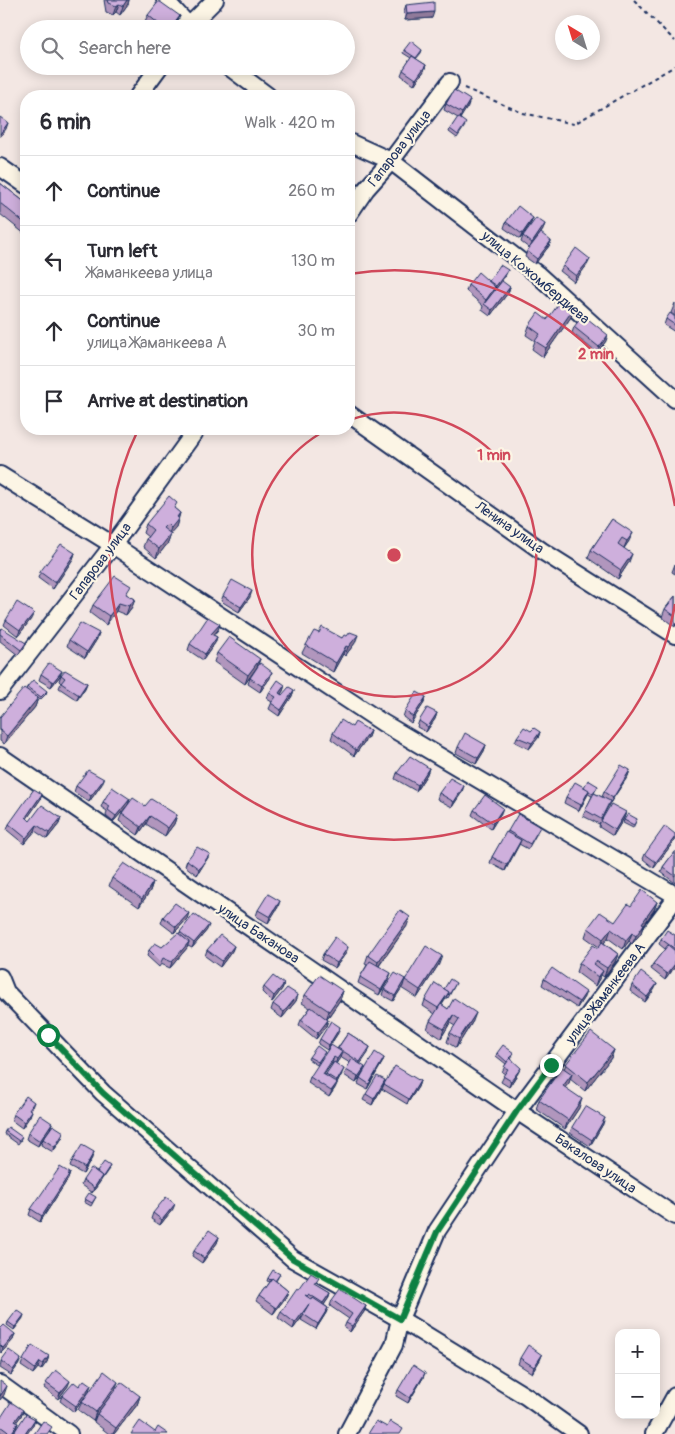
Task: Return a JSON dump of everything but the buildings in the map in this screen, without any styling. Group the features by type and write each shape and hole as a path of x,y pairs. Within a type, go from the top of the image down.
{"street":[{"path":"165,0 182,20"},
{"path":"196,20 215,0"},
{"path":"142,90 153,75"},
{"path":"240,75 260,90"},
{"name":"Гапарова улица","path":"355,205 366,189 391,161 450,82"},
{"name":"улица Кожомбердиева","path":"355,145 391,161 537,274 675,400"},
{"path":"0,167 20,181"},
{"name":"Ленина улица","path":"355,418 542,550 675,635"},
{"name":"Гапарова улица","path":"0,691 113,545 193,435"},
{"path":"0,475 113,545 383,723 675,894"},
{"name":"улица Баканова","path":"0,756 517,1111"},
{"name":"улица Жаманкеева А","path":"347,1434 394,1345 400,1319 437,1232 517,1111 675,899"},
{"path":"0,977 6,992 103,1093 293,1259 400,1319 527,1397 579,1434"},
{"name":"Бакалова улица","path":"517,1111 675,1216"},
{"path":"0,1384 70,1434"},
{"path":"654,1434 675,1396"}],"path":[{"path":"634,0 675,41"},
{"path":"450,82 523,113 574,124 675,66"}],"route":[{"path":"48,1035 103,1093 293,1259 400,1319 437,1232 517,1111 551,1065"}]}
